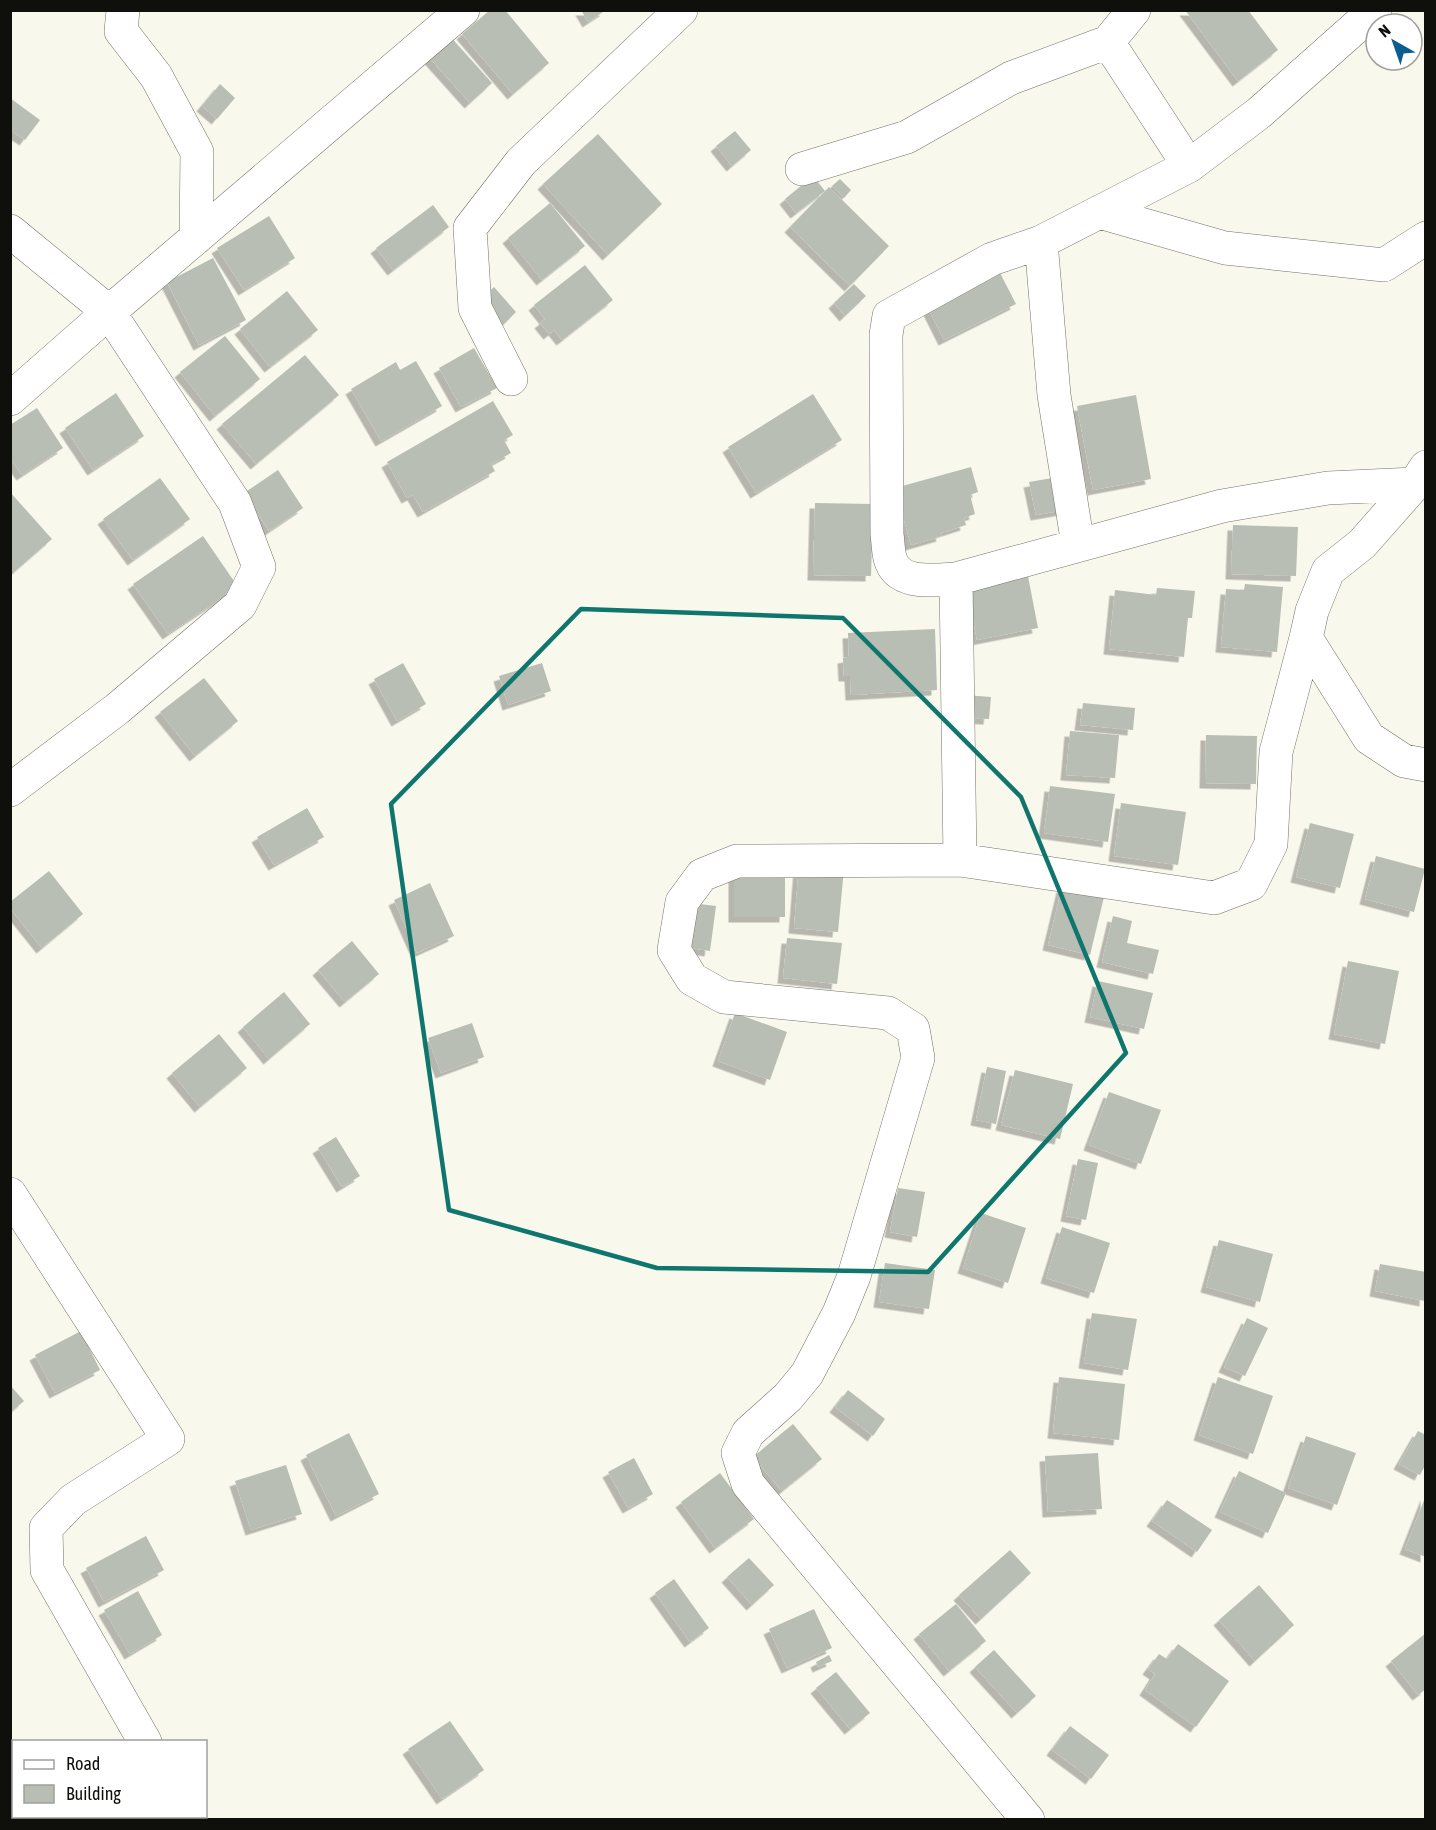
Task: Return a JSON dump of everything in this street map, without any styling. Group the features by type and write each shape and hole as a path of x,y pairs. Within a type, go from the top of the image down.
{"street":[{"path":"123,10 121,31 156,76 197,152 196,238"},
{"path":"10,399 463,10"},
{"path":"511,379 475,308 470,228 521,162 681,10"},
{"path":"802,170 908,136 1011,78 1108,42 1134,10"},
{"path":"1375,10 1259,113 1189,166 1041,242 992,259 889,316 886,346 887,534 890,560 901,575 917,580 956,579 1222,506 1420,475"},
{"path":"1108,42 1189,166"},
{"path":"1099,212 1225,248 1384,265 1425,238"},
{"path":"10,231 109,312 235,503 260,567 240,605 117,709 10,790"},
{"path":"1041,242 1054,395 1078,545"},
{"path":"1028,1820 748,1484 738,1453 748,1433 788,1397 807,1374 847,1294 918,1058 913,1029 888,1013 724,997 692,979 674,950 682,902 702,875 737,861 960,860 1214,898 1251,884 1271,844 1276,752 1312,611 1328,571 1362,544 1420,475"},
{"path":"956,579 960,860"},
{"path":"1306,638 1369,738 1404,761 1425,765"},
{"path":"10,1194 168,1439 73,1500 46,1528 46,1570 144,1740"}],"highlighted area":[{"path":"581,609 843,618 1021,797 1126,1053 928,1272 657,1268 449,1210 391,804"}],"building":[{"path":"490,10 505,10 549,63 513,94 462,34"},
{"path":"581,10 606,10 588,22"},
{"path":"1185,10 1248,10 1278,50 1238,81"},
{"path":"448,34 492,83 470,103 426,54"},
{"path":"220,84 235,98 217,119 202,106"},
{"path":"10,98 40,120 25,140 10,130"},
{"path":"735,131 751,150 732,166 716,146"},
{"path":"598,134 662,204 608,255 543,184"},
{"path":"813,176 825,191 796,213 785,199"},
{"path":"840,179 851,190 844,198 832,186"},
{"path":"829,187 889,246 850,286 790,227"},
{"path":"550,203 585,246 542,280 508,238"},
{"path":"433,205 449,227 393,270 376,248"},
{"path":"269,216 295,258 244,290 217,248"},
{"path":"213,258 246,320 199,345 167,282"},
{"path":"585,265 613,300 562,340 554,330 549,334 540,323 545,319 534,305"},
{"path":"997,267 1016,304 944,340 925,302"},
{"path":"854,284 866,296 845,316 834,303"},
{"path":"494,287 516,312 500,328 477,302"},
{"path":"287,291 318,330 270,367 240,329"},
{"path":"225,336 260,379 215,416 180,372"},
{"path":"474,348 497,388 461,407 439,368"},
{"path":"305,355 339,395 256,464 222,424"},
{"path":"416,361 442,406 381,441 351,389 396,362 400,370"},
{"path":"116,393 144,436 93,470 65,428"},
{"path":"813,394 842,440 756,493 728,447"},
{"path":"1136,395 1151,479 1093,490 1077,406"},
{"path":"493,401 513,435 504,440 511,453 491,464 495,471 423,512 413,495 407,498 387,462"},
{"path":"37,408 63,448 22,475 10,458 10,425"},
{"path":"971,467 978,492 970,495 975,514 964,518 966,525 941,533 942,536 911,545 895,488"},
{"path":"278,470 303,508 269,531 244,493"},
{"path":"1058,477 1065,510 1036,515 1029,482"},
{"path":"160,478 190,519 133,560 103,519"},
{"path":"10,492 52,539 14,572 10,568"},
{"path":"815,503 873,504 871,576 813,575"},
{"path":"1233,525 1298,527 1296,576 1231,574"},
{"path":"203,536 238,587 168,634 133,584"},
{"path":"1028,576 1038,628 977,640 967,589"},
{"path":"1245,584 1283,587 1277,652 1221,647 1226,589 1244,590"},
{"path":"1157,588 1195,591 1192,618 1188,618 1184,657 1109,649 1115,590 1156,595"},
{"path":"935,629 937,690 851,695 850,676 844,676 843,658 849,657 848,633"},
{"path":"403,663 426,704 397,721 374,679"},
{"path":"542,663 551,691 508,705 499,676"},
{"path":"204,678 238,721 195,756 160,712"},
{"path":"965,695 991,697 989,719 963,718"},
{"path":"1083,703 1135,708 1133,730 1080,725"},
{"path":"1070,731 1119,735 1115,778 1066,775"},
{"path":"1206,735 1257,736 1256,784 1205,783"},
{"path":"1050,786 1115,794 1108,842 1044,833"},
{"path":"1121,803 1186,812 1178,865 1114,856"},
{"path":"307,808 324,837 274,865 257,837"},
{"path":"1310,823 1354,834 1340,888 1296,877"},
{"path":"1376,856 1425,869 1414,912 1365,899"},
{"path":"799,866 844,869 838,932 794,928"},
{"path":"49,871 83,914 42,948 10,908 10,902"},
{"path":"785,874 785,917 734,917 734,875"},
{"path":"430,883 454,936 417,953 394,900"},
{"path":"1062,887 1104,897 1090,955 1048,945"},
{"path":"691,903 716,906 710,951 685,947"},
{"path":"1113,916 1132,921 1127,943 1159,950 1153,974 1102,962"},
{"path":"787,938 842,943 837,984 783,978"},
{"path":"352,941 379,974 345,1002 318,970"},
{"path":"1348,961 1399,971 1385,1044 1334,1034"},
{"path":"1098,981 1153,993 1144,1029 1090,1017"},
{"path":"284,992 310,1024 269,1059 243,1027"},
{"path":"735,1013 787,1032 770,1080 718,1061"},
{"path":"472,1023 484,1057 441,1073 428,1038"},
{"path":"219,1034 247,1068 200,1107 172,1073"},
{"path":"987,1067 1006,1071 996,1124 976,1120"},
{"path":"1015,1070 1073,1084 1060,1139 1001,1125"},
{"path":"1109,1092 1161,1110 1141,1164 1089,1145"},
{"path":"336,1137 360,1176 342,1187 318,1148"},
{"path":"1078,1159 1098,1163 1086,1220 1066,1216"},
{"path":"898,1188 925,1192 917,1237 890,1232"},
{"path":"981,1213 1026,1228 1008,1283 963,1268"},
{"path":"1062,1227 1110,1243 1094,1293 1046,1278"},
{"path":"1219,1240 1273,1254 1260,1302 1206,1287"},
{"path":"885,1263 935,1270 929,1309 879,1302"},
{"path":"1380,1264 1426,1272 1425,1301 1375,1291"},
{"path":"1092,1313 1137,1319 1128,1370 1084,1363"},
{"path":"1247,1318 1268,1328 1245,1376 1224,1367"},
{"path":"81,1331 100,1370 55,1393 35,1355"},
{"path":"1059,1377 1125,1384 1119,1440 1053,1433"},
{"path":"1218,1377 1273,1396 1253,1454 1199,1435"},
{"path":"10,1385 24,1401 10,1413"},
{"path":"848,1390 885,1419 873,1436 835,1407"},
{"path":"793,1424 822,1459 782,1491 753,1457"},
{"path":"1418,1431 1426,1435 1426,1464 1420,1475 1399,1464"},
{"path":"349,1433 379,1494 336,1516 306,1455"},
{"path":"1306,1436 1356,1453 1337,1505 1288,1488"},
{"path":"1098,1453 1102,1509 1048,1512 1045,1456"},
{"path":"634,1458 653,1494 628,1508 608,1472"},
{"path":"286,1465 302,1514 251,1530 235,1481"},
{"path":"1239,1471 1286,1493 1268,1533 1220,1512"},
{"path":"720,1473 754,1519 715,1548 681,1502"},
{"path":"1426,1495 1426,1557 1405,1549"},
{"path":"1167,1500 1212,1530 1197,1552 1152,1521"},
{"path":"146,1536 164,1570 104,1602 86,1568"},
{"path":"1010,1550 1031,1573 981,1619 959,1595"},
{"path":"749,1558 774,1585 752,1605 727,1577"},
{"path":"674,1579 709,1628 690,1642 655,1593"},
{"path":"1259,1585 1294,1625 1255,1661 1219,1620"},
{"path":"138,1591 162,1635 130,1654 104,1610"},
{"path":"956,1604 986,1641 949,1671 919,1634"},
{"path":"814,1609 832,1648 787,1668 769,1629"},
{"path":"1426,1633 1426,1689 1418,1695 1391,1661"},
{"path":"1178,1644 1229,1681 1196,1727 1145,1690 1155,1674 1148,1669 1159,1654 1167,1659"},
{"path":"994,1650 1036,1696 1017,1713 975,1667"},
{"path":"829,1655 832,1661 818,1667 816,1662"},
{"path":"836,1672 870,1713 850,1729 816,1688"},
{"path":"450,1721 484,1770 442,1799 408,1749"},
{"path":"1070,1726 1109,1755 1091,1779 1052,1750"}]}
